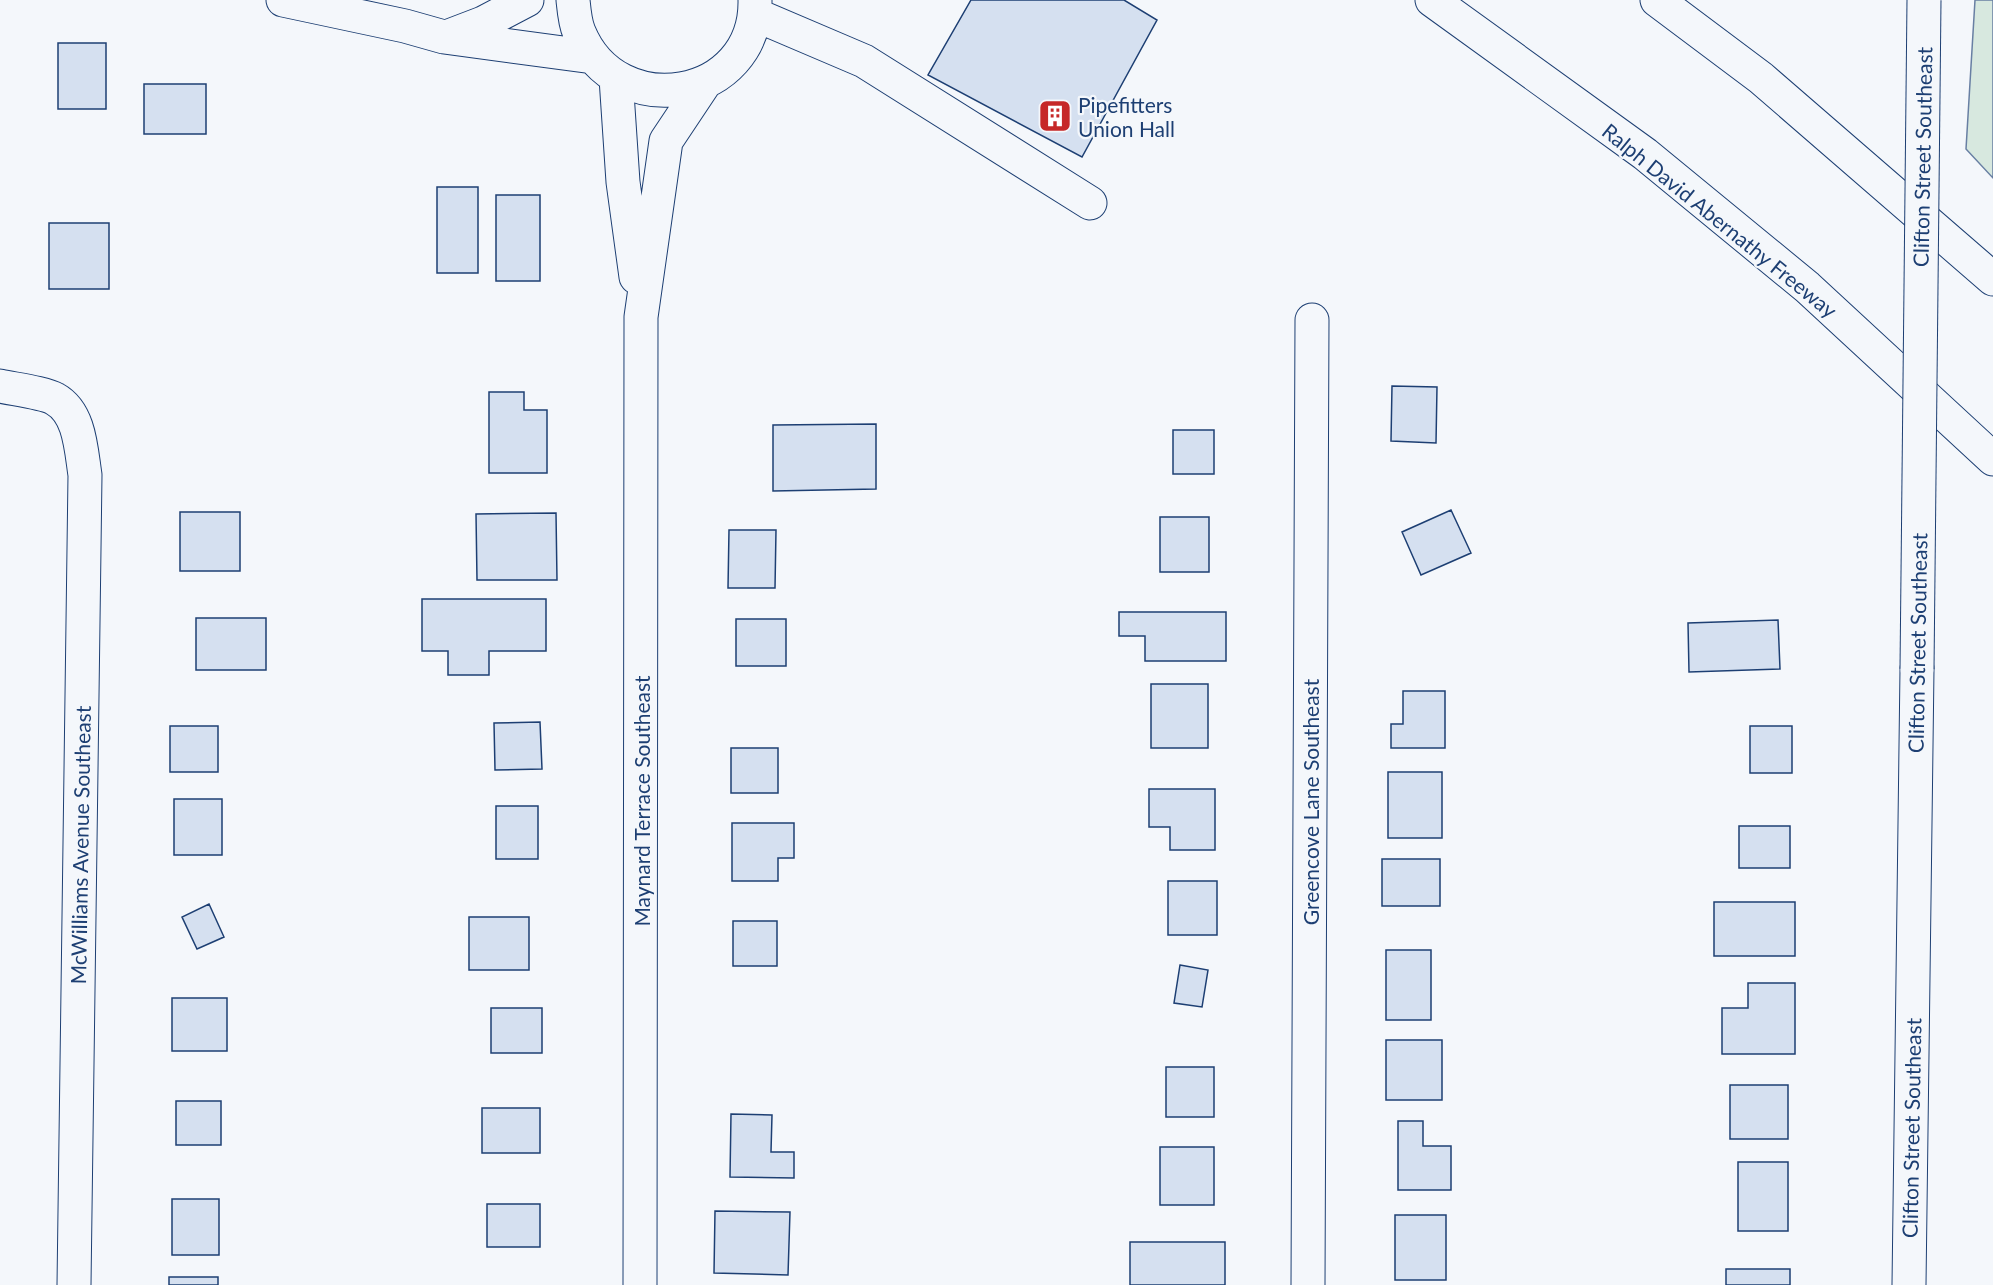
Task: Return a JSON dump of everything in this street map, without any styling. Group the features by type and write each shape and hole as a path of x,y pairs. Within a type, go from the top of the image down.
{"main road":[{"path":"283,0 405,26 444,37 604,67 644,90 675,91 704,84 728,66 746,43 755,7 864,61 1090,203"},
{"path":"444,37 483,23 526,0"},
{"path":"573,0 578,31 604,67"},
{"name":"Ralph David Abernathy Freeway","path":"1432,0 1654,161 1807,287 1993,459"},
{"path":"1657,0 1761,78 1993,279"},
{"name":"Clifton Street Southeast","path":"1909,1285 1924,0"},
{"name":"Maynard Terrace Southeast","path":"604,67 623,182 641,317 640,1285"},
{"name":"Maynard Terrace Southeast","path":"641,317 666,141 704,84"},
{"name":"Greencove Lane Southeast","path":"1308,1285 1312,320"},
{"name":"McWilliams Avenue Southeast","path":"0,386 54,397 68,408 78,433 85,475 74,1285"}],"shaded area":[{"path":"1975,0 1993,0 1993,178 1966,149"}],"building":[{"name":"Pipefitters Union Hall","path":"971,0 1124,0 1157,20 1082,157 928,75"},
{"path":"58,43 106,43 106,109 58,109"},
{"path":"144,84 206,84 206,134 144,134"},
{"path":"437,187 478,187 478,273 437,273"},
{"path":"496,195 540,195 540,281 496,281"},
{"path":"49,223 109,223 109,289 49,289"},
{"path":"1392,386 1437,387 1436,443 1391,441"},
{"path":"489,392 524,392 524,410 547,410 547,473 489,473"},
{"path":"876,424 876,489 773,491 773,425"},
{"path":"1173,430 1214,430 1214,474 1173,474"},
{"path":"1451,510 1471,553 1421,575 1402,532"},
{"path":"180,512 240,512 240,571 180,571"},
{"path":"556,513 557,580 477,580 476,514"},
{"path":"1160,517 1209,517 1209,572 1160,572"},
{"path":"729,530 776,530 775,588 728,588"},
{"path":"422,599 546,599 546,651 489,651 489,675 448,675 448,651 422,651"},
{"path":"1119,612 1226,612 1226,661 1145,661 1145,636 1119,636"},
{"path":"196,618 266,618 266,670 196,670"},
{"path":"736,619 786,619 786,666 736,666"},
{"path":"1778,620 1780,669 1689,672 1688,623"},
{"path":"1151,684 1208,684 1208,748 1151,748"},
{"path":"1403,691 1445,691 1445,748 1391,748 1391,724 1403,724"},
{"path":"540,722 542,769 495,770 494,723"},
{"path":"170,726 218,726 218,772 170,772"},
{"path":"1750,726 1792,726 1792,773 1750,773"},
{"path":"731,748 778,748 778,793 731,793"},
{"path":"1388,772 1442,772 1442,838 1388,838"},
{"path":"1149,789 1215,789 1215,850 1170,850 1170,827 1149,827"},
{"path":"174,799 222,799 222,855 174,855"},
{"path":"496,806 538,806 538,859 496,859"},
{"path":"732,823 794,823 794,858 778,858 778,881 732,881"},
{"path":"1739,826 1790,826 1790,868 1739,868"},
{"path":"1382,859 1440,859 1440,906 1382,906"},
{"path":"1168,881 1217,881 1217,935 1168,935"},
{"path":"1714,902 1795,902 1795,956 1714,956"},
{"path":"209,904 224,937 197,949 182,917"},
{"path":"469,917 529,917 529,970 469,970"},
{"path":"733,921 777,921 777,966 733,966"},
{"path":"1386,950 1431,950 1431,1020 1386,1020"},
{"path":"1180,965 1208,970 1202,1007 1174,1003"},
{"path":"1748,983 1795,983 1795,1054 1722,1054 1722,1008 1748,1008"},
{"path":"172,998 227,998 227,1051 172,1051"},
{"path":"491,1008 542,1008 542,1053 491,1053"},
{"path":"1386,1040 1442,1040 1442,1100 1386,1100"},
{"path":"1166,1067 1214,1067 1214,1117 1166,1117"},
{"path":"1730,1085 1788,1085 1788,1139 1730,1139"},
{"path":"176,1101 221,1101 221,1145 176,1145"},
{"path":"482,1108 540,1108 540,1153 482,1153"},
{"path":"731,1114 772,1115 771,1152 794,1152 794,1178 730,1177"},
{"path":"1398,1121 1423,1121 1423,1146 1451,1146 1451,1190 1398,1190"},
{"path":"1160,1147 1214,1147 1214,1205 1160,1205"},
{"path":"1738,1162 1788,1162 1788,1231 1738,1231"},
{"path":"172,1199 219,1199 219,1255 172,1255"},
{"path":"487,1204 540,1204 540,1247 487,1247"},
{"path":"715,1211 790,1212 788,1275 714,1273"},
{"path":"1395,1215 1446,1215 1446,1280 1395,1280"},
{"path":"1130,1242 1225,1242 1225,1285 1130,1285"},
{"path":"1726,1269 1790,1269 1790,1285 1726,1285"},
{"path":"169,1277 218,1277 218,1285 169,1285"}],"place":[{"name":"Pipefitters Union Hall","path":"1055,116"}]}
